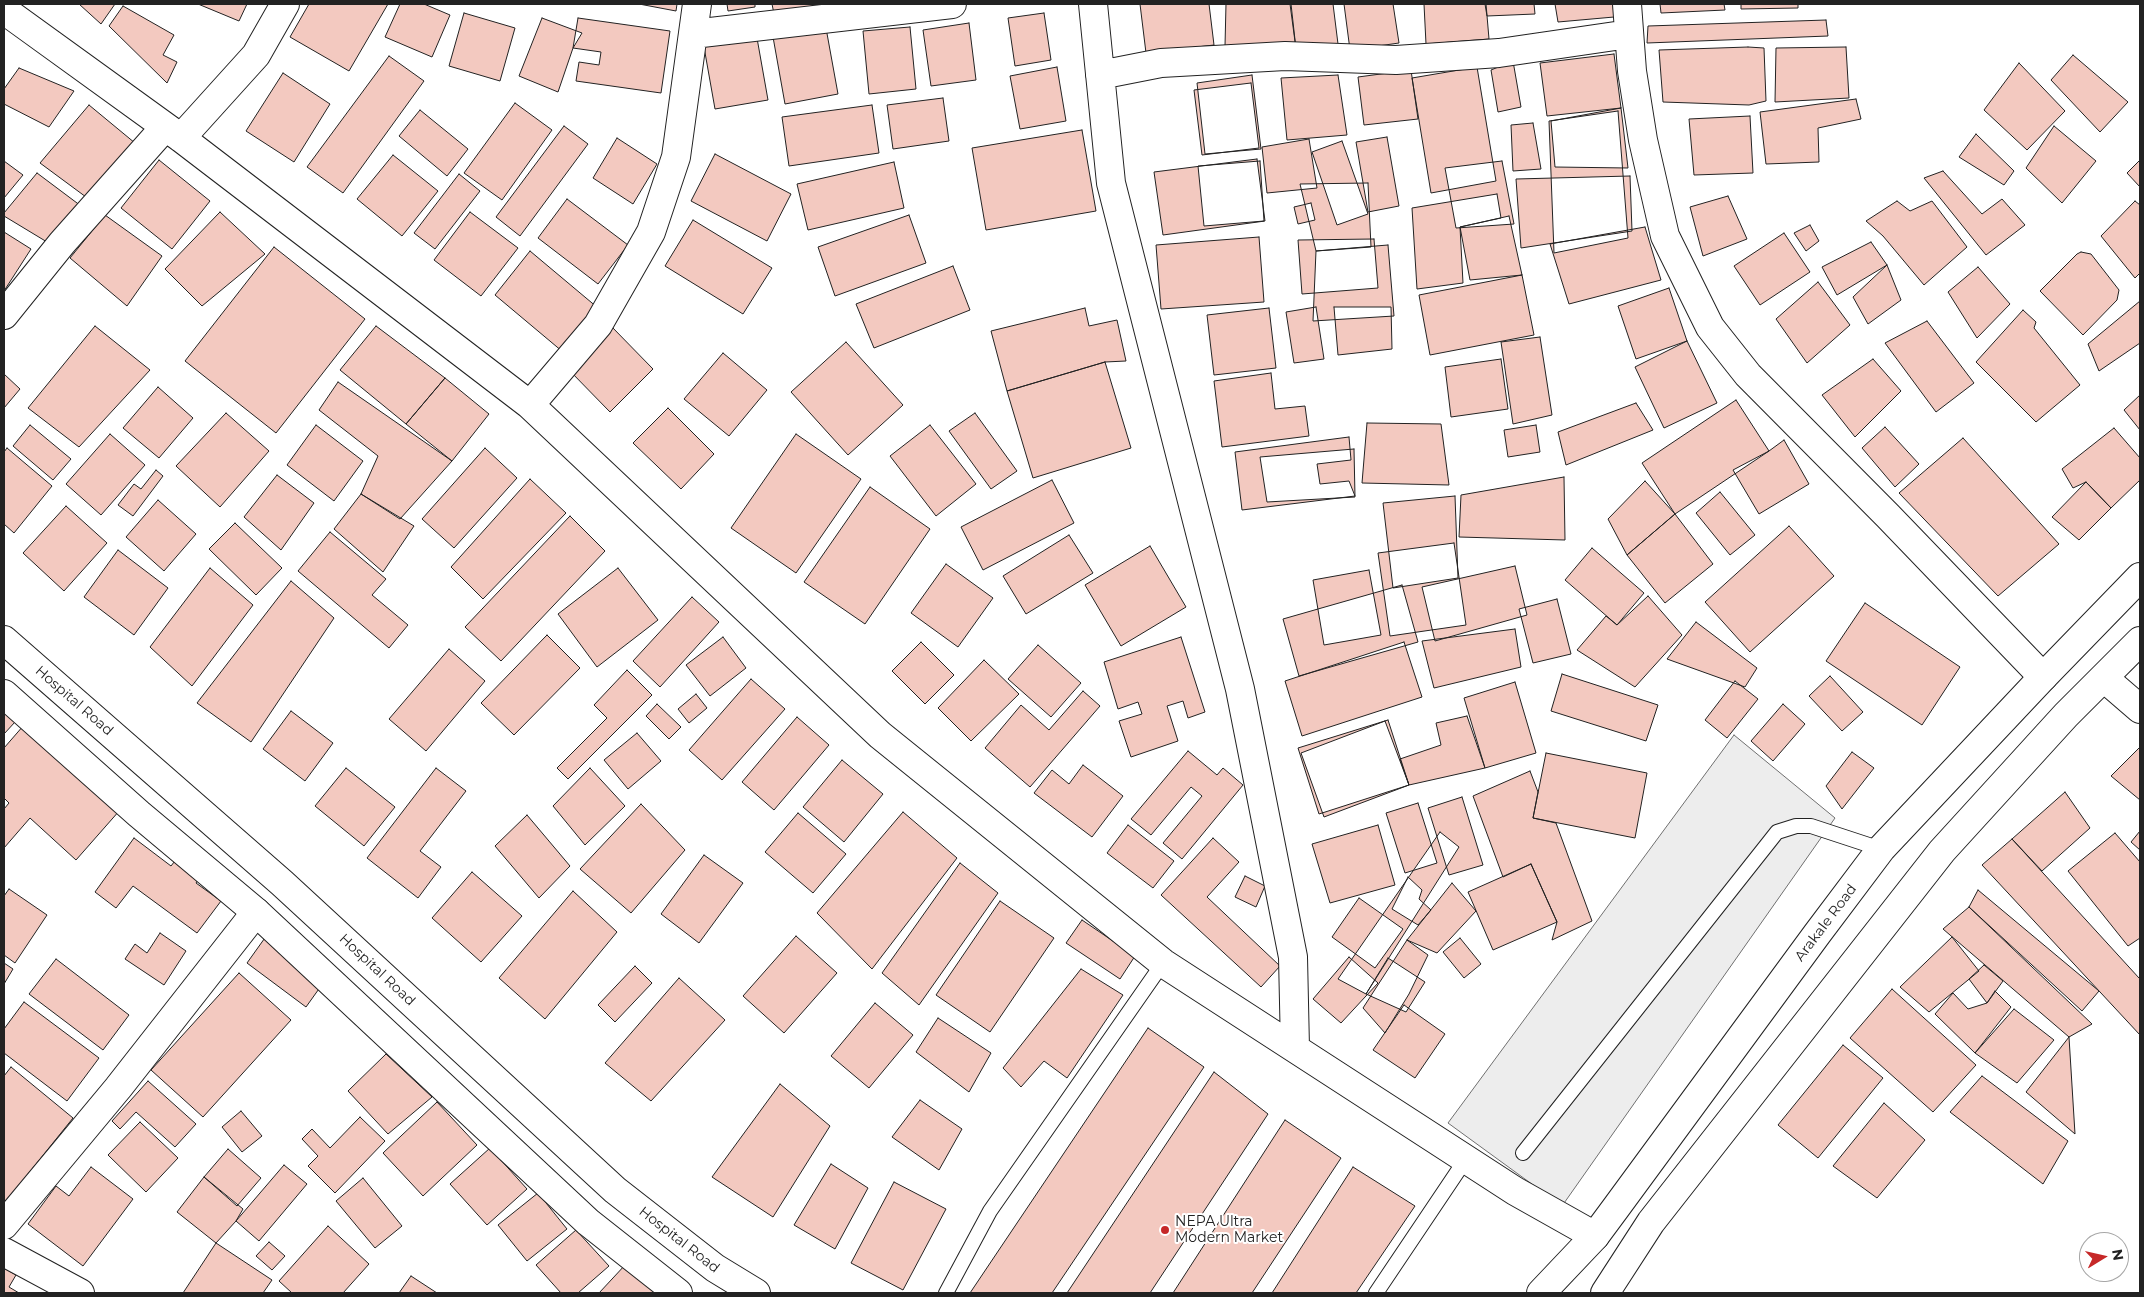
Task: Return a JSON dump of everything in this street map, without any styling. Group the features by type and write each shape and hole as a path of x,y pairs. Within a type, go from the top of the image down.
{"street":[{"path":"4,315 62,243 173,132 256,55 285,4"},
{"path":"530,405 598,325 652,232 676,157 697,4"},
{"path":"693,34 952,4"},
{"path":"1092,4 1111,183 1242,699 1293,957 1294,1048"},
{"path":"1627,4 1632,71 1643,140 1665,236 1710,327 1748,375 2043,676"},
{"path":"4,10 173,132 530,405 880,735 1163,963 1516,1191 1594,1236"},
{"path":"1100,76 1162,63 1266,57 1396,60 1499,53 1629,34"},
{"name":"Arakale Road","path":"1541,1293 1594,1236 1881,850 2043,676 2140,577"},
{"name":"Hospital Road","path":"4,640 282,883 615,1190 715,1268 756,1293"},
{"path":"1605,1293 1651,1222 1942,851 2066,715 2140,641"},
{"path":"2104,678 2140,709"},
{"path":"4,694 139,814 256,912 588,1222 678,1293"},
{"path":"4,1225 118,1088 256,912"},
{"path":"4,1252 80,1293"}],"lane":[{"path":"1523,1153 1777,832 1796,826 1812,826 1881,850"},
{"path":"946,1293 990,1211 1163,963"},
{"path":"1376,1293 1466,1159"}],"shaded area":[{"path":"1734,735 1835,818 1562,1206 1448,1123"}],"building":[{"path":"79,4 115,4 101,24"},
{"path":"198,4 247,4 239,21"},
{"path":"309,4 388,4 349,71 290,37"},
{"path":"400,4 424,4 450,15 432,57 385,37"},
{"path":"639,4 677,4 676,11"},
{"path":"727,4 755,4 755,7 728,11"},
{"path":"772,4 822,4 774,14"},
{"path":"1140,4 1209,4 1214,45 1146,53"},
{"path":"1226,4 1290,4 1296,49 1225,46"},
{"path":"1291,4 1333,4 1338,44 1296,49"},
{"path":"1344,4 1393,4 1399,43 1350,50"},
{"path":"1424,4 1486,4 1489,39 1426,44"},
{"path":"1485,4 1534,4 1535,14 1487,16"},
{"path":"1555,4 1613,4 1614,17 1558,22"},
{"path":"1660,4 1724,4 1725,10 1661,13"},
{"path":"1741,4 1798,4 1798,8 1741,9"},
{"path":"123,6 174,35 163,55 177,62 167,83 109,26"},
{"path":"464,13 515,28 500,81 449,66"},
{"path":"1044,13 1051,60 1015,66 1008,18"},
{"path":"542,18 582,33 573,48 558,92 519,76"},
{"path":"578,18 670,31 661,93 576,81 579,62 599,65 601,52 573,48"},
{"path":"1826,20 1828,36 1647,43 1648,26"},
{"path":"969,23 976,80 931,86 923,30"},
{"path":"910,27 916,89 869,94 863,31"},
{"path":"826,28 838,94 785,104 773,37"},
{"path":"757,38 768,100 715,109 704,47"},
{"path":"1846,47 1849,98 1775,102 1776,48"},
{"path":"1764,48 1766,101 1749,105 1663,102 1659,50"},
{"path":"1614,54 1621,108 1547,116 1540,63"},
{"path":"2073,55 2128,102 2100,132 2051,80"},
{"path":"389,56 424,81 343,193 307,167"},
{"path":"1513,61 1521,107 1498,112 1491,70"},
{"path":"2019,63 2065,111 2027,150 1984,110"},
{"path":"1057,67 1066,121 1020,129 1010,76"},
{"path":"1477,67 1496,181 1431,193 1412,78"},
{"path":"19,68 74,91 49,127 4,104 4,89"},
{"path":"1411,70 1418,119 1364,125 1358,77"},
{"path":"283,73 330,104 294,162 246,131"},
{"path":"1252,75 1261,149 1205,154 1197,83"},
{"path":"1338,75 1347,135 1287,140 1281,78"},
{"path":"1251,83 1259,148 1202,155 1194,90"},
{"path":"943,98 949,141 893,149 887,105"},
{"path":"1856,99 1861,119 1818,128 1819,162 1766,164 1760,112"},
{"path":"515,103 552,130 502,200 464,173"},
{"path":"89,105 141,148 86,197 40,163"},
{"path":"872,105 879,153 789,166 782,117"},
{"path":"1621,108 1628,168 1555,167 1551,121"},
{"path":"420,110 468,149 447,176 399,136"},
{"path":"1618,111 1628,238 1554,253 1549,121"},
{"path":"1750,116 1753,173 1694,175 1689,119"},
{"path":"1533,123 1541,169 1513,171 1511,125"},
{"path":"564,126 588,144 520,236 496,217"},
{"path":"2054,126 2096,161 2062,203 2026,168"},
{"path":"1082,130 1096,211 986,230 972,148"},
{"path":"1976,134 2014,171 2004,185 1959,157"},
{"path":"1387,137 1399,206 1368,212 1356,142"},
{"path":"617,138 657,164 633,204 593,178"},
{"path":"1309,139 1317,188 1267,193 1262,147"},
{"path":"1342,141 1368,214 1337,225 1312,152"},
{"path":"715,154 791,194 767,241 691,201"},
{"path":"393,155 438,191 402,236 357,199"},
{"path":"1257,159 1265,221 1163,235 1154,172"},
{"path":"159,160 210,201 172,249 121,208"},
{"path":"2140,160 2140,187 2127,173"},
{"path":"4,161 23,175 4,198"},
{"path":"1260,161 1264,221 1204,226 1198,166"},
{"path":"1502,161 1514,224 1456,228 1445,168"},
{"path":"894,162 904,208 808,230 797,184"},
{"path":"1943,171 1982,214 2002,199 2025,225 1986,255 1924,178"},
{"path":"37,173 81,206 52,245 4,216 4,213"},
{"path":"459,174 480,191 435,249 414,233"},
{"path":"1630,176 1632,231 1521,248 1516,179"},
{"path":"1368,183 1371,247 1316,251 1300,184"},
{"path":"1497,194 1501,218 1460,227 1463,283 1417,289 1412,208"},
{"path":"1728,196 1747,239 1703,256 1690,207"},
{"path":"567,199 628,245 598,284 538,238"},
{"path":"1897,201 1910,211 1932,201 1967,247 1924,285 1883,236 1866,221"},
{"path":"2135,201 2140,205 2140,273 2135,278 2101,236"},
{"path":"1311,203 1315,220 1298,224 1294,207"},
{"path":"220,212 265,254 202,306 165,269"},
{"path":"470,212 518,248 481,296 434,260"},
{"path":"105,215 162,256 127,306 70,258"},
{"path":"909,215 926,263 835,296 818,247"},
{"path":"1509,216 1522,275 1470,280 1460,227"},
{"path":"693,220 772,268 743,314 665,266"},
{"path":"1810,225 1819,241 1806,251 1794,233"},
{"path":"1645,227 1661,280 1569,304 1550,244"},
{"path":"4,232 31,249 4,291"},
{"path":"1784,233 1810,272 1760,305 1734,266"},
{"path":"1259,237 1264,302 1161,309 1156,245"},
{"path":"1374,239 1378,288 1302,294 1298,240"},
{"path":"1871,242 1887,265 1837,295 1822,267"},
{"path":"1388,245 1394,316 1313,321 1316,251"},
{"path":"274,247 365,319 276,433 185,361"},
{"path":"530,251 598,308 563,352 495,295"},
{"path":"2081,252 2091,254 2119,290 2117,300 2083,335 2040,291"},
{"path":"1887,265 1901,300 1868,324 1853,297"},
{"path":"953,266 970,310 874,348 856,304"},
{"path":"1978,267 2010,304 1977,338 1948,292"},
{"path":"1522,275 1534,335 1430,355 1419,295"},
{"path":"1818,282 1850,325 1807,363 1776,319"},
{"path":"1669,288 1687,341 1636,359 1618,306"},
{"path":"2140,301 2140,343 2099,371 2088,344"},
{"path":"1316,307 1324,359 1294,363 1286,312"},
{"path":"1334,307 1391,307 1392,349 1338,355"},
{"path":"1085,308 1089,326 1117,320 1126,361 1105,362 1007,391 991,331"},
{"path":"1269,308 1276,368 1214,375 1207,315"},
{"path":"2023,310 2036,322 2034,328 2080,385 2036,422 1976,362"},
{"path":"1927,321 1974,383 1936,412 1885,343"},
{"path":"95,326 150,370 79,447 28,408"},
{"path":"376,326 445,378 406,424 340,370"},
{"path":"611,326 653,369 610,412 568,369"},
{"path":"1540,337 1552,415 1513,424 1501,342"},
{"path":"1687,341 1717,403 1664,428 1635,367"},
{"path":"846,342 903,405 848,455 791,392"},
{"path":"723,353 767,390 729,436 684,399"},
{"path":"1501,359 1508,409 1451,417 1445,367"},
{"path":"1873,359 1901,391 1855,437 1822,395"},
{"path":"1105,362 1131,448 1033,478 1007,391"},
{"path":"1271,373 1275,409 1305,406 1309,436 1222,447 1214,381"},
{"path":"4,374 20,389 4,408"},
{"path":"445,378 489,414 452,461 406,424"},
{"path":"338,382 452,461 400,519 361,494 378,456 319,410"},
{"path":"158,387 193,418 159,458 123,428"},
{"path":"2140,395 2140,430 2124,410"},
{"path":"1736,400 1769,451 1675,514 1642,463"},
{"path":"1636,403 1653,430 1566,465 1558,432"},
{"path":"668,408 714,454 681,489 633,443"},
{"path":"226,413 269,451 220,507 176,466"},
{"path":"975,413 1017,471 991,489 949,431"},
{"path":"1367,423 1441,424 1449,485 1362,483"},
{"path":"30,425 71,459 53,480 13,446"},
{"path":"316,425 363,461 334,501 287,465"},
{"path":"930,425 976,484 936,516 890,456"},
{"path":"1536,425 1540,452 1508,457 1504,430"},
{"path":"1885,427 1919,464 1895,487 1862,448"},
{"path":"2114,428 2140,458 2140,480 2111,508 2086,482 2073,488 2062,469"},
{"path":"110,434 145,465 101,515 66,484"},
{"path":"796,434 861,479 796,573 731,528"},
{"path":"1349,437 1351,460 1317,464 1320,484 1349,481 1355,496 1242,510 1235,452"},
{"path":"1963,438 2059,544 1998,596 1899,493"},
{"path":"1784,440 1809,484 1759,514 1733,470 1769,451"},
{"path":"7,448 52,486 14,533 4,524 4,452"},
{"path":"485,448 517,478 454,548 422,519"},
{"path":"1354,449 1355,497 1267,502 1260,457"},
{"path":"156,470 163,476 133,516 118,505 134,484 141,489"},
{"path":"277,475 314,503 281,550 244,517"},
{"path":"1564,477 1565,540 1459,537 1461,495"},
{"path":"530,479 566,513 483,599 451,567"},
{"path":"1052,480 1074,523 983,570 961,527"},
{"path":"1645,481 1675,514 1627,555 1608,519"},
{"path":"2086,482 2111,508 2079,540 2052,517"},
{"path":"870,487 930,529 865,624 804,582"},
{"path":"1720,492 1755,535 1730,555 1696,513"},
{"path":"361,494 414,526 383,572 334,529"},
{"path":"1455,496 1458,578 1393,588 1383,503"},
{"path":"158,500 196,534 164,571 126,537"},
{"path":"66,506 107,543 64,591 23,553"},
{"path":"1675,514 1713,564 1665,603 1627,555"},
{"path":"570,516 605,551 501,661 465,627"},
{"path":"235,523 282,568 256,595 209,549"},
{"path":"1789,526 1834,576 1750,652 1705,602"},
{"path":"330,532 386,579 372,595 408,625 389,648 298,571"},
{"path":"1069,535 1093,573 1026,614 1003,576"},
{"path":"1454,543 1466,625 1390,636 1378,553"},
{"path":"1150,546 1186,607 1121,646 1085,585"},
{"path":"1592,548 1644,593 1617,625 1565,580"},
{"path":"118,550 168,588 134,635 84,597"},
{"path":"946,564 993,598 958,647 911,613"},
{"path":"1515,566 1527,615 1435,641 1422,587"},
{"path":"210,568 253,605 192,686 150,647"},
{"path":"618,568 658,620 597,667 558,614"},
{"path":"1369,570 1381,635 1324,645 1313,580"},
{"path":"291,581 334,618 251,742 197,703"},
{"path":"1402,585 1418,642 1299,676 1283,619"},
{"path":"1648,596 1682,635 1635,687 1577,650 1606,616 1617,625"},
{"path":"692,597 719,622 660,687 633,661"},
{"path":"1557,599 1571,654 1533,663 1519,609"},
{"path":"1865,603 1960,667 1922,725 1826,661"},
{"path":"1696,622 1757,668 1745,687 1667,659"},
{"path":"1515,629 1521,667 1434,688 1422,641"},
{"path":"547,635 580,668 514,735 481,703"},
{"path":"723,637 746,668 710,696 686,665"},
{"path":"1181,637 1205,712 1188,718 1183,701 1167,706 1178,741 1131,757 1119,721 1142,714 1138,702 1118,709 1104,662"},
{"path":"921,642 954,675 925,704 892,671"},
{"path":"1404,642 1422,697 1302,736 1285,681"},
{"path":"1038,645 1081,683 1051,717 1008,679"},
{"path":"449,649 485,681 426,751 389,719"},
{"path":"984,660 1019,694 971,741 938,708"},
{"path":"627,670 652,695 568,779 557,768 607,718 594,705"},
{"path":"1562,674 1658,705 1646,741 1551,711"},
{"path":"1830,676 1863,712 1842,731 1809,696"},
{"path":"751,679 785,709 722,780 689,750"},
{"path":"1735,681 1758,699 1727,738 1705,720"},
{"path":"1515,682 1536,753 1485,768 1464,698"},
{"path":"1083,691 1100,706 1030,787 985,748 1021,705 1049,730"},
{"path":"696,694 707,708 689,723 678,709"},
{"path":"657,704 681,727 669,739 646,716"},
{"path":"1783,704 1805,724 1773,761 1751,741"},
{"path":"4,711 15,722 4,734"},
{"path":"291,711 333,743 305,781 263,749"},
{"path":"1467,716 1485,768 1409,785 1400,759 1441,745 1436,723"},
{"path":"797,717 829,745 774,810 742,782"},
{"path":"1388,720 1409,785 1319,814 1298,748"},
{"path":"1385,721 1409,785 1324,817 1301,753"},
{"path":"24,725 120,810 76,860 30,818 4,848 4,809 9,803 4,798 4,748"},
{"path":"637,733 661,761 628,789 604,760"},
{"path":"2140,747 2140,800 2111,776"},
{"path":"1188,751 1217,775 1223,768 1243,785 1182,859 1163,843 1202,796 1191,787 1151,835 1131,819"},
{"path":"1852,752 1874,768 1842,809 1826,786"},
{"path":"1546,753 1647,773 1635,838 1533,818"},
{"path":"842,760 883,794 844,842 803,807"},
{"path":"1083,765 1123,796 1092,837 1034,793 1052,770 1069,784"},
{"path":"346,768 395,807 364,846 315,806"},
{"path":"436,768 466,791 420,851 441,867 418,898 367,858"},
{"path":"590,768 625,806 585,845 553,806"},
{"path":"1530,771 1538,792 1533,818 1556,823 1592,921 1552,940 1557,922 1531,864 1503,877 1473,796"},
{"path":"2065,792 2090,828 2042,871 2012,839"},
{"path":"1462,797 1483,865 1449,875 1428,808"},
{"path":"1418,803 1437,863 1405,873 1386,813"},
{"path":"641,804 685,850 631,913 580,869"},
{"path":"903,812 957,858 872,969 817,913"},
{"path":"798,813 846,854 813,893 765,852"},
{"path":"527,815 570,866 539,898 495,846"},
{"path":"1128,825 1174,861 1153,888 1107,853"},
{"path":"1378,825 1395,885 1330,903 1312,844"},
{"path":"2140,831 2140,850 2131,842"},
{"path":"1440,832 1459,847 1366,994 1338,979"},
{"path":"2115,833 2140,862 2140,938 2128,946 2068,871"},
{"path":"134,838 171,866 178,857 202,874 196,883 221,901 197,933 133,886 116,908 95,892"},
{"path":"1213,838 1239,862 1207,897 1280,966 1261,987 1161,895"},
{"path":"2012,839 2140,977 2140,1035 1982,865"},
{"path":"704,855 743,883 699,943 661,914"},
{"path":"960,863 998,893 919,1005 882,973"},
{"path":"1531,864 1557,922 1493,950 1468,892"},
{"path":"472,872 522,916 481,962 432,918"},
{"path":"1245,876 1265,886 1256,907 1235,897"},
{"path":"1408,877 1422,890 1419,899 1431,910 1418,925 1392,909"},
{"path":"1452,883 1476,911 1437,953 1407,940"},
{"path":"9,889 47,915 15,963 4,955 4,896"},
{"path":"1978,890 2099,991 2082,1011 1969,907"},
{"path":"573,891 617,932 545,1019 499,978"},
{"path":"1359,898 1403,929 1375,968 1332,937"},
{"path":"1000,901 1054,938 990,1032 936,995"},
{"path":"1969,907 2092,1024 2069,1037 1943,929"},
{"path":"1082,920 1135,956 1120,979 1066,943"},
{"path":"160,933 186,951 164,985 125,959 135,944 147,953"},
{"path":"267,935 326,979 306,1007 247,963"},
{"path":"796,936 837,973 784,1033 743,996"},
{"path":"1952,937 1979,971 1929,1012 1900,987"},
{"path":"1460,938 1481,964 1464,978 1443,952"},
{"path":"1407,940 1428,955 1409,994 1385,1033 1363,1008"},
{"path":"1349,957 1378,983 1341,1023 1313,999"},
{"path":"1388,958 1425,982 1406,1012 1366,994"},
{"path":"56,959 129,1015 103,1050 29,994"},
{"path":"4,963 13,969 4,984"},
{"path":"1984,965 2003,981 1987,1003 1969,979"},
{"path":"635,966 652,983 615,1022 598,1005"},
{"path":"1081,969 1123,995 1067,1078 1044,1061 1021,1087 1003,1068"},
{"path":"239,973 291,1020 203,1117 151,1070"},
{"path":"679,978 725,1020 651,1101 605,1063"},
{"path":"1892,989 1976,1065 1933,1112 1850,1038"},
{"path":"1995,991 2011,1007 1975,1053 1935,1014 1953,993 1968,1009 1987,1003"},
{"path":"24,1002 99,1058 67,1101 4,1053 4,1029"},
{"path":"875,1003 913,1035 869,1088 831,1056"},
{"path":"1404,1005 1445,1034 1415,1078 1373,1050"},
{"path":"2014,1009 2054,1040 2017,1083 1975,1053"},
{"path":"938,1018 991,1053 969,1092 916,1052"},
{"path":"1148,1028 1204,1067 1052,1293 970,1293"},
{"path":"2069,1037 2075,1134 2026,1092"},
{"path":"1843,1045 1883,1078 1818,1158 1778,1125"},
{"path":"386,1054 432,1097 388,1134 348,1091"},
{"path":"11,1067 73,1118 4,1204 4,1076"},
{"path":"1214,1072 1268,1114 1150,1293 1067,1293"},
{"path":"1982,1076 2068,1141 2043,1184 1950,1112"},
{"path":"148,1081 196,1124 175,1147 136,1112 120,1129 112,1121"},
{"path":"780,1084 830,1126 773,1217 712,1177"},
{"path":"920,1100 962,1129 939,1170 892,1137"},
{"path":"437,1102 477,1145 423,1196 383,1153"},
{"path":"1884,1103 1925,1140 1877,1198 1833,1166"},
{"path":"241,1111 262,1136 242,1152 222,1127"},
{"path":"360,1117 385,1141 335,1193 308,1166 318,1156 302,1139 312,1129 330,1148"},
{"path":"1285,1120 1341,1158 1252,1293 1173,1293"},
{"path":"140,1122 178,1158 146,1192 108,1155"},
{"path":"490,1148 527,1189 487,1225 450,1184"},
{"path":"228,1149 261,1178 237,1206 204,1177"},
{"path":"831,1164 868,1188 835,1249 794,1225"},
{"path":"284,1165 307,1184 259,1241 236,1221"},
{"path":"91,1167 133,1199 83,1266 28,1224 56,1186 69,1196"},
{"path":"1353,1167 1415,1206 1356,1293 1272,1293"},
{"path":"204,1177 243,1209 236,1221 216,1243 177,1212"},
{"path":"363,1178 402,1226 375,1248 336,1201"},
{"path":"894,1182 946,1209 903,1290 851,1263"},
{"path":"538,1193 567,1229 527,1261 498,1225"},
{"path":"328,1226 369,1264 343,1293 292,1293 279,1281"},
{"path":"576,1230 609,1266 578,1293 561,1293 536,1265"},
{"path":"269,1242 285,1256 272,1270 256,1256"},
{"path":"216,1243 272,1280 263,1293 183,1293"},
{"path":"626,1264 657,1293 599,1293"},
{"path":"4,1268 16,1275 9,1287 19,1293 4,1293"},
{"path":"411,1276 437,1293 399,1293"}],"place":[{"name":"NEPA Ultra Modern Market","path":"1165,1230"}]}
